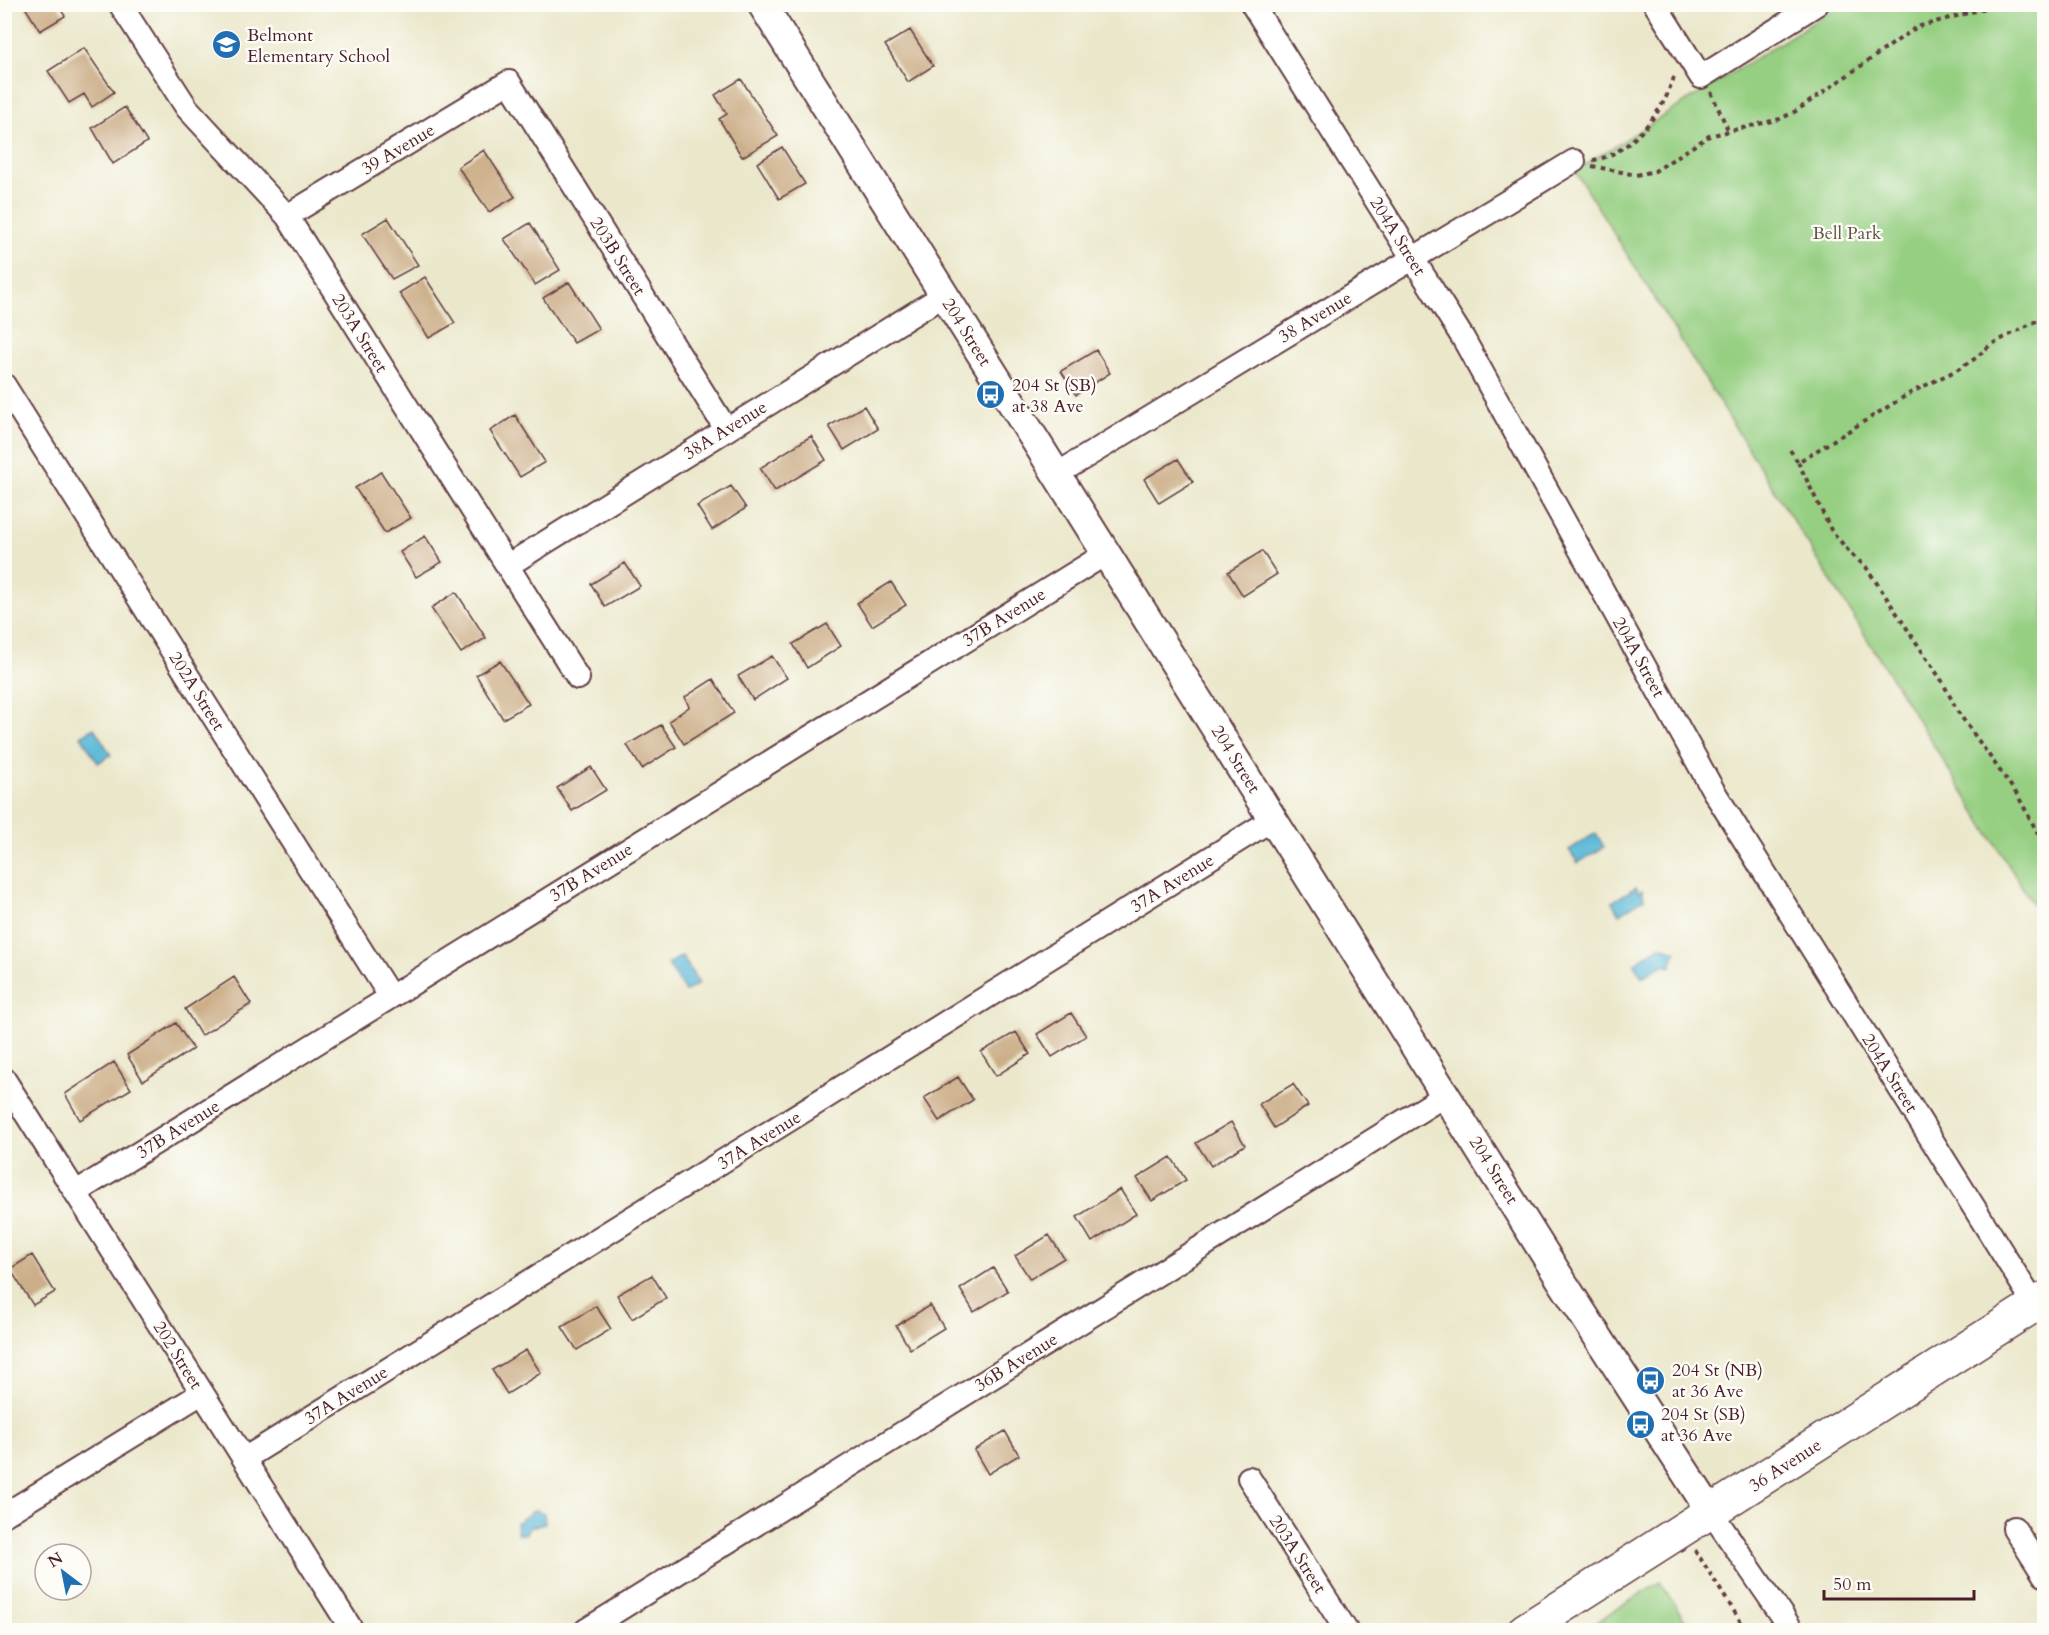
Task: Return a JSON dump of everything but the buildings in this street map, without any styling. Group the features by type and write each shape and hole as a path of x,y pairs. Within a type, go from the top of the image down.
{"main road":[{"name":"36 Avenue","path":"1525,1630 2040,1302"}],"street":[{"name":"203A Street","path":"120,4 187,108 286,216 578,678"},
{"name":"204 Street","path":"762,4 1447,1094 1563,1283 1711,1512"},
{"name":"204A Street","path":"1252,4 1463,338 1713,790 2040,1302"},
{"path":"1655,4 1697,71 1817,4"},
{"name":"39 Avenue","path":"286,216 509,82"},
{"name":"203B Street","path":"509,82 726,429"},
{"name":"38 Avenue","path":"1057,474 1574,161"},
{"name":"38A Avenue","path":"507,566 944,295"},
{"name":"202A Street","path":"4,385 390,996"},
{"name":"37B Avenue","path":"76,1192 1107,554"},
{"name":"37A Avenue","path":"244,1459 1274,819"},
{"name":"202 Street","path":"4,1079 352,1630"},
{"name":"36B Avenue","path":"586,1630 1447,1094"},
{"path":"4,1515 202,1393"},
{"name":"203A Street","path":"1249,1478 1347,1630"},
{"path":"1711,1512 1792,1630"},
{"path":"2014,1528 2044,1575"}],"path":[{"path":"1965,14 1966,4"},
{"path":"1574,161 1616,173 1636,174 1655,171 1709,136 1780,119 1917,27 2001,4"},
{"path":"1574,161 1598,159 1630,143 1649,126 1665,100 1674,76 1697,71 1712,93 1728,130"},
{"path":"1798,462 1912,392 1955,371 1976,358 1990,345 2044,317"},
{"path":"1790,450 1831,530 1851,554 1866,567 1942,681 1958,711 2018,796 2044,845"},
{"path":"1682,1531 1746,1630"}],"green space":[{"name":"Bell Park","path":"1841,5 2044,5 2044,922 1575,171"},
{"path":"1660,1582 1691,1630 1584,1630"}],"water":[{"path":"94,728 111,755 98,763 81,736"},
{"path":"1596,833 1604,847 1578,863 1569,850"},
{"path":"1636,887 1639,892 1642,890 1644,899 1619,914 1612,902"},
{"path":"1660,946 1676,951 1671,967 1663,965 1642,977 1634,964"},
{"path":"682,956 699,984 685,992 668,964"},
{"path":"535,1510 544,1513 545,1523 531,1527 525,1534 518,1534 516,1523"}],"place":[{"name":"Belmont Elementary School","path":"226,45"},
{"name":"204 St (SB) at 38 Ave","path":"991,395"},
{"name":"204 St (NB) at 36 Ave","path":"1651,1380"},
{"name":"204 St (SB) at 36 Ave","path":"1640,1424"}]}
